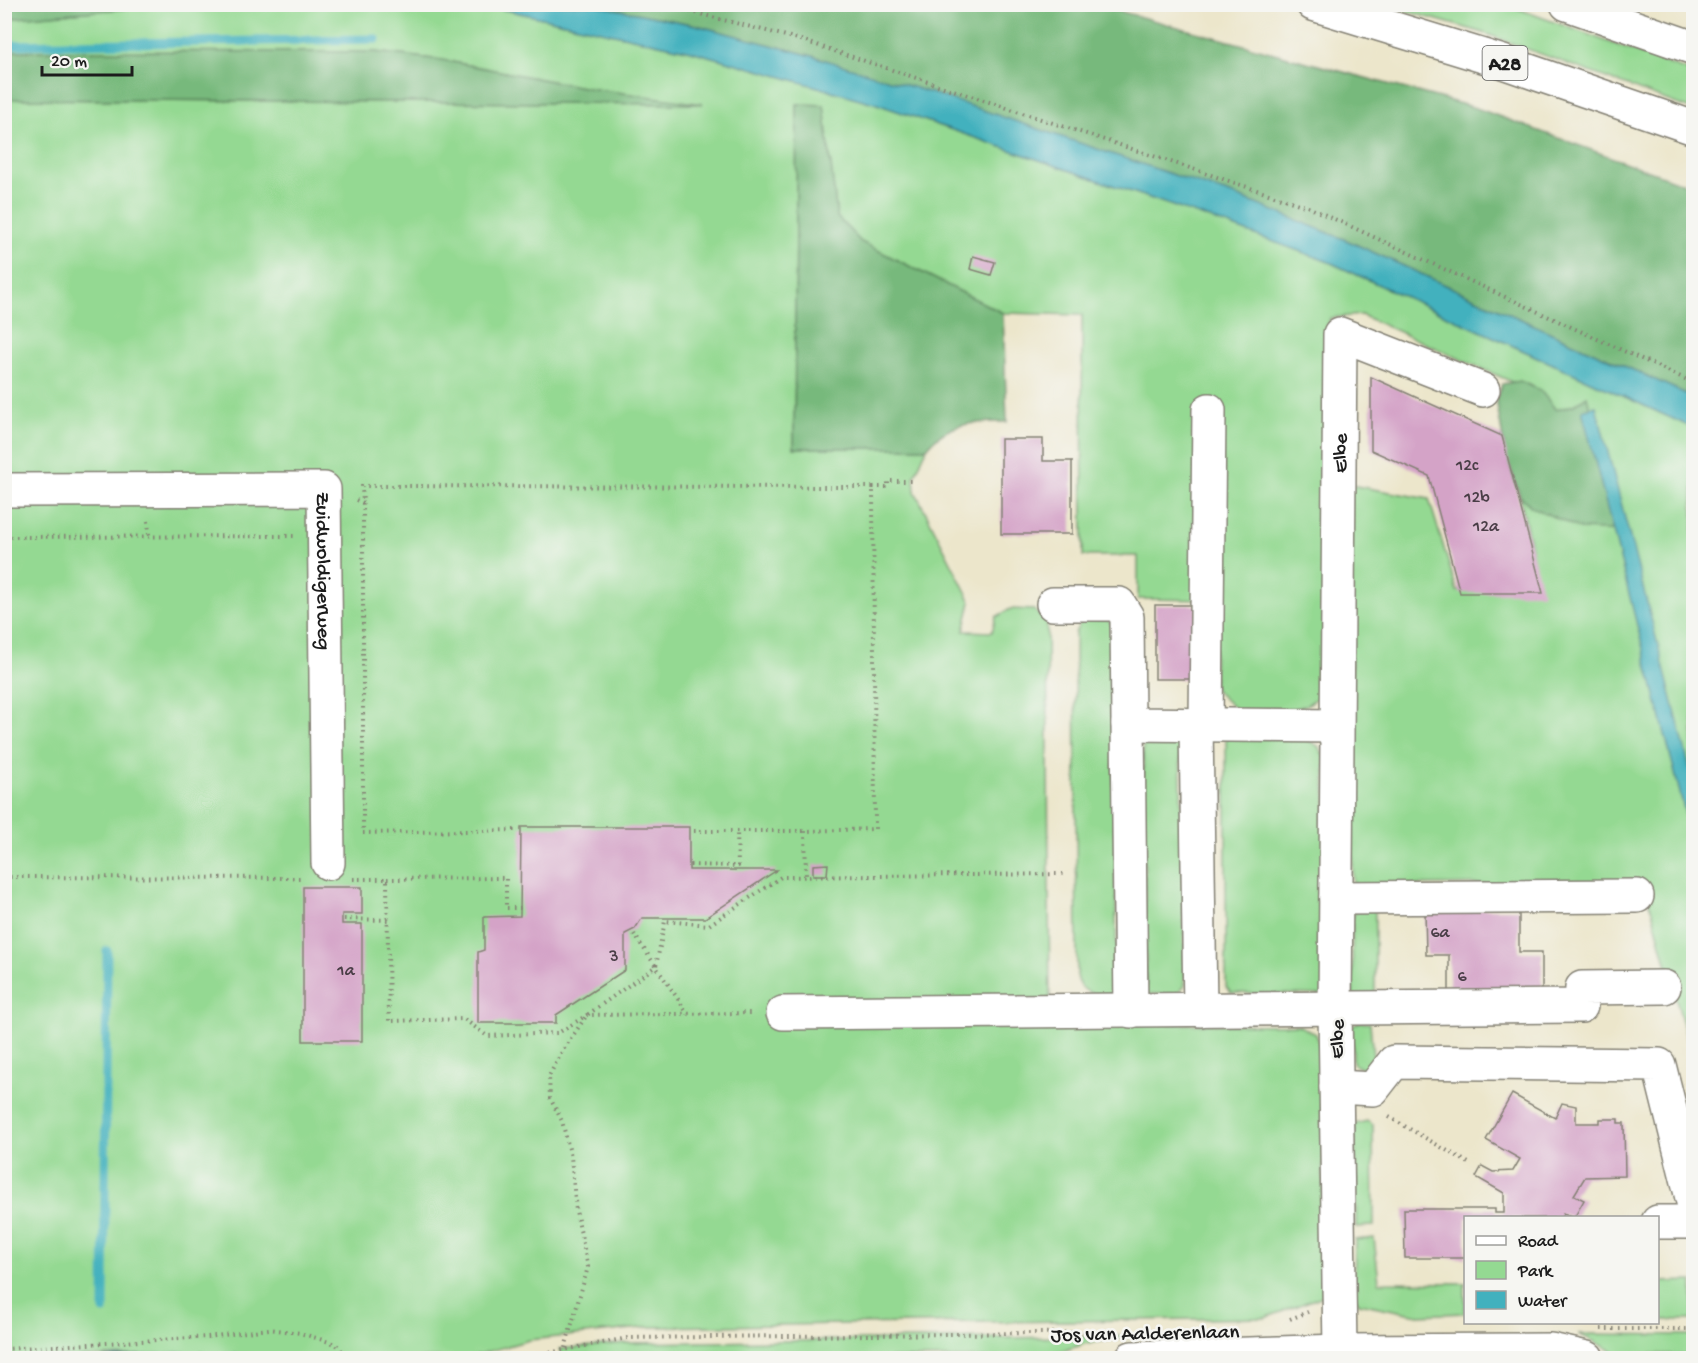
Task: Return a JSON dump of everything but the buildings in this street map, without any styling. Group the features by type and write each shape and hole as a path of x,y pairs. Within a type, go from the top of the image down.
{"main road":[{"name":"A28","path":"1313,4 1503,62 1694,128"},
{"path":"1568,4 1694,48"},
{"name":"Elbe","path":"1340,1351 1335,1010 1340,334 1483,390"},
{"path":"1200,1010 1201,724 1209,410"},
{"name":"Zuidwoldigerweg","path":"4,490 324,489 326,874"},
{"path":"1053,604 1119,604 1127,617 1131,1011"},
{"path":"1128,724 1336,726"},
{"path":"1336,898 1636,896"},
{"path":"783,1013 1335,1010 1581,1006 1582,988 1664,987"},
{"path":"1336,1087 1373,1089 1394,1062 1659,1065 1694,1206"},
{"path":"1659,1221 1694,1222"},
{"name":"Jos van Aalderenlaan","path":"1128,1345 1340,1351 1551,1350 1590,1344"}],"path":[{"path":"661,4 798,39 1308,207 1694,383"},
{"path":"519,830 363,832 362,486 888,487 888,481 914,481"},
{"path":"694,831 874,829 873,487"},
{"path":"324,489 363,503"},
{"path":"4,537 324,537"},
{"path":"690,866 738,866 737,831"},
{"path":"805,831 806,876"},
{"path":"4,877 326,874 387,879 506,878 506,908 521,908"},
{"path":"387,879 389,1021 464,1019 487,1036 558,1033 587,1016 656,966 665,921 709,925 781,877 1063,874"},
{"path":"344,919 388,920"},
{"path":"634,934 688,1014"},
{"path":"587,1016 783,1013"},
{"path":"565,1348 588,1267 576,1211 572,1165 566,1135 548,1087 549,1076 556,1062 587,1016"},
{"path":"1384,1115 1472,1165"},
{"path":"1286,1321 1306,1312 1338,1310"},
{"path":"4,1349 208,1337 269,1329 300,1333 336,1344 348,1359"},
{"path":"1590,1344 1694,1329"},
{"name":"Jos van Aalderenlaan","path":"520,1359 565,1348 628,1338 1128,1345"},
{"path":"550,1351 551,1359"}],"green space":[{"path":"5,4 167,4 167,5 5,19"},
{"path":"167,4 493,5 497,8 691,51 874,103 1329,262 1693,428 1693,1061 1644,882 1353,886 1350,485 1429,499 1457,591 1540,591 1520,496 1532,507 1587,396 1574,405 1556,410 1543,394 1526,383 1512,382 1361,315 1330,318 1327,330 1323,692 1304,706 1294,709 1237,711 1214,689 1215,600 1138,599 1138,556 1083,556 1082,315 1003,313 861,242 837,217 824,105 797,104 794,448 927,448 914,477 915,491 971,602 964,631 992,632 996,617 1010,609 1034,610 1047,622 1050,1023 1298,1025 1316,1034 1323,1053 1323,1296 1265,1318 651,1327 529,1340 466,1358 269,1358 261,1355 197,1354 5,1358 5,99 696,104 588,88 442,60 375,52 5,51 5,19"},
{"path":"595,5 1097,5 1476,108 1693,187 1693,397 1346,240 1236,196 816,57 696,25"},
{"path":"1384,5 1508,5 1693,73 1693,110 1484,33"},
{"path":"5,51 375,52 442,60 588,88 703,104 5,99"},
{"path":"797,104 824,105 837,217 861,242 1003,313 1007,422 974,423 954,428 935,439 927,448 794,448"},
{"path":"1520,381 1540,390 1556,410 1574,405 1587,396 1622,531 1580,529 1532,507 1520,496 1506,456 1496,399 1502,384"},
{"path":"1082,619 1108,620 1112,625 1117,986 1110,994 1085,990 1081,987 1077,976 1075,633"},
{"path":"1226,737 1306,739 1318,746 1325,757 1329,995 1231,993 1226,987"},
{"path":"1180,738 1185,985 1176,994 1146,994 1143,741"},
{"path":"1362,905 1375,906 1375,1000 1353,996 1352,925 1353,915"},
{"path":"1359,1022 1370,1023 1374,1068 1368,1072 1353,1064 1352,1027"},
{"path":"1367,1121 1373,1125 1374,1226 1356,1227 1355,1124"},
{"path":"1374,1238 1379,1282 1464,1283 1464,1313 1418,1315 1359,1303 1354,1296 1355,1240"},
{"path":"1693,1281 1693,1320 1659,1320 1659,1282"},
{"path":"1579,1334 1693,1335 1693,1355 1617,1353"},
{"path":"1144,1336 1087,1343 1041,1358 562,1358 560,1349 626,1343"}],"water":[{"path":"493,5 595,5 696,25 816,57 941,96 1236,196 1346,240 1693,397 1693,428 1329,262 1225,224 874,103 691,51 497,8"},
{"path":"1596,406 1693,780 1693,844 1582,410"},
{"path":"186,1352 261,1355 269,1358 102,1358"}],"waterway":[{"path":"4,45 376,39"},
{"path":"104,1310 107,951"}]}
